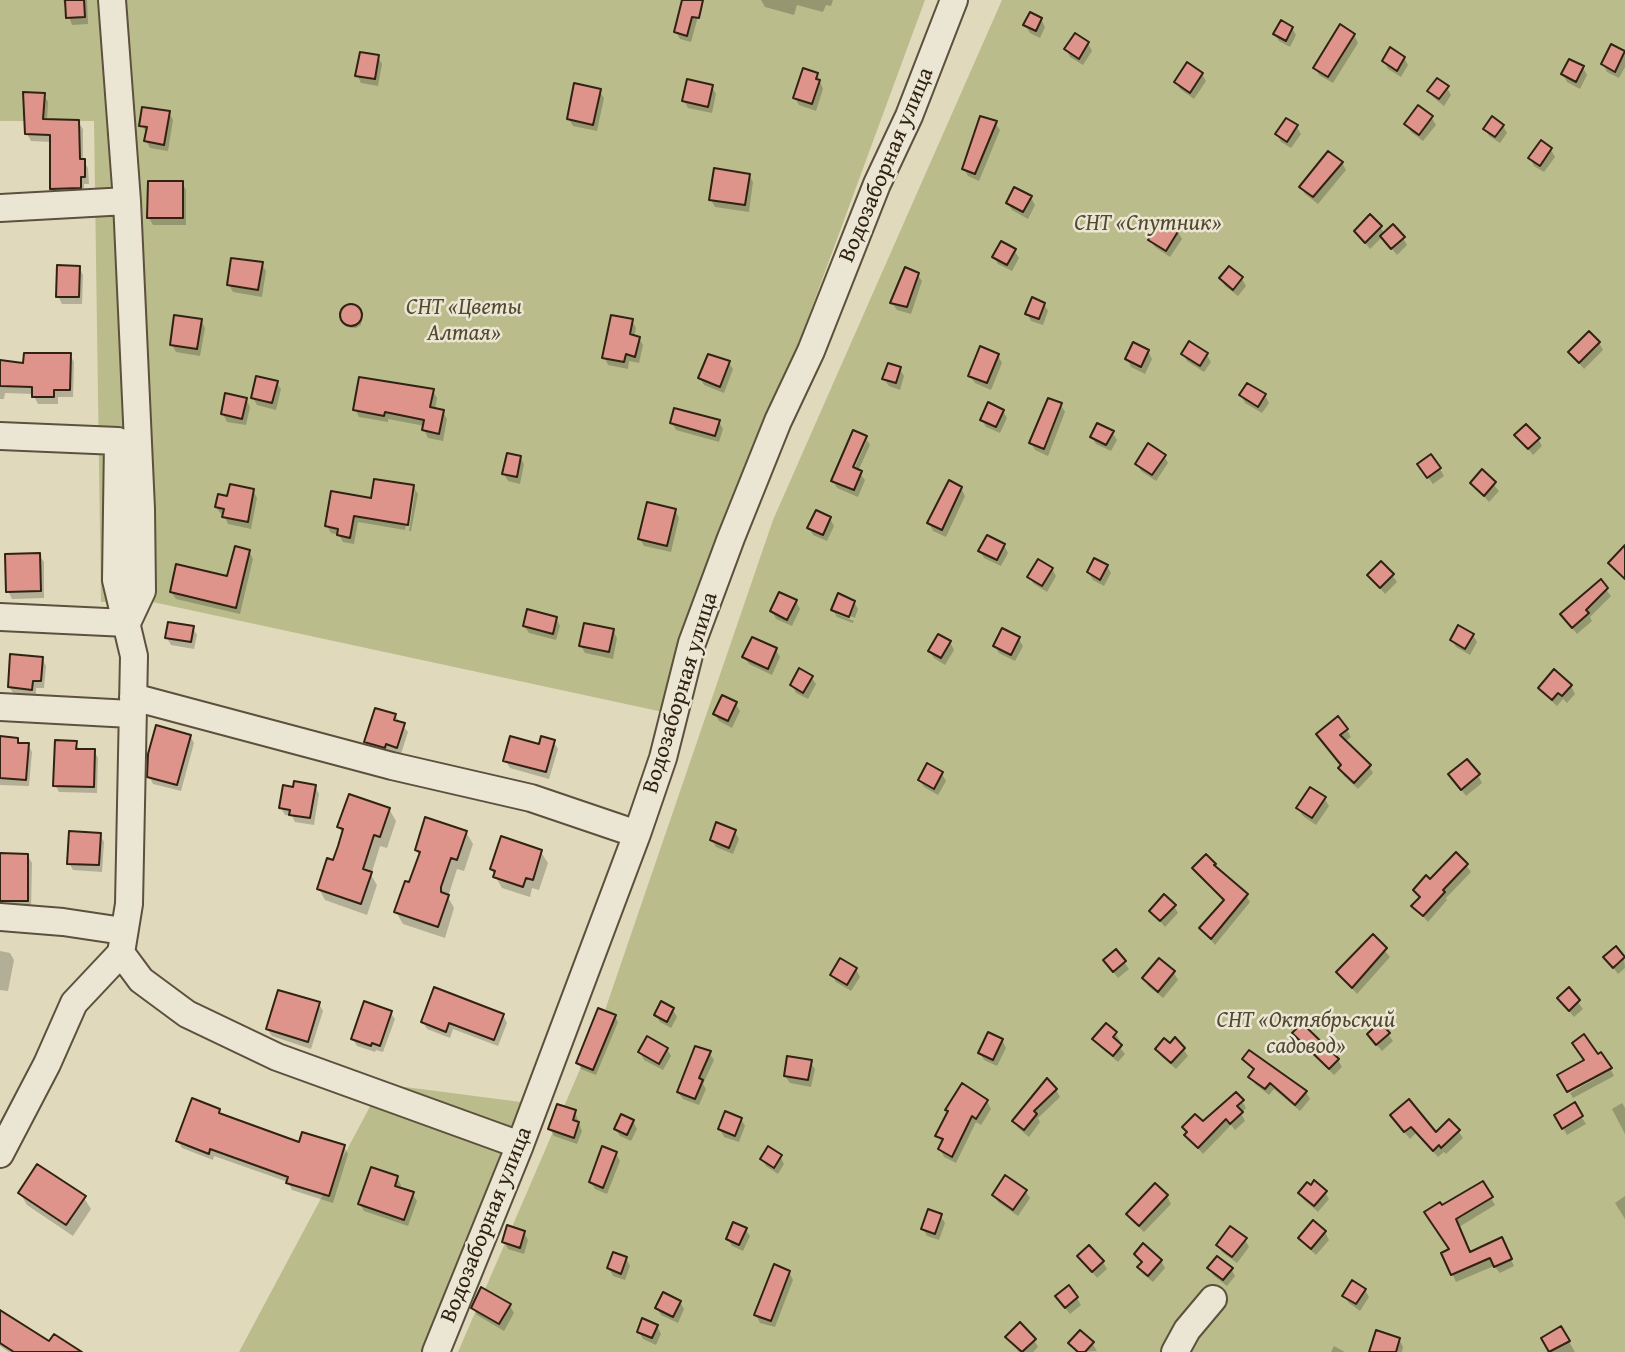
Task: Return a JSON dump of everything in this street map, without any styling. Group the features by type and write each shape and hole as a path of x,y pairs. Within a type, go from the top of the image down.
{"street":[{"path":"112,0 127,201 142,591 127,623"},
{"name":"Водозаборная улица","path":"436,1352 520,1145 637,834 663,758 692,643 731,538 778,421 811,351 877,184 909,116 954,0"},
{"path":"0,208 127,201"},
{"path":"0,436 118,441 116,580 134,656 129,904 122,942 74,1003 47,1064 0,1154"},
{"path":"0,617 127,623"},
{"path":"0,707 132,706 531,798 637,834"},
{"path":"0,917 63,922 122,942 141,980 198,1020 277,1057 520,1145"},
{"path":"1175,1352 1187,1330 1213,1299"}],"green space":[{"name":"СНТ «Цветы Алтая»","path":"0,0 925,0 663,712 148,601 101,602 94,121 0,121"},
{"path":"1002,0 1625,0 1625,1352 458,1352 603,1016 773,520"},
{"path":"382,1084 521,1102 421,1352 239,1352"}],"building":[{"path":"65,0 84,0 85,17 66,18"},
{"path":"682,0 703,0 699,18 692,17 687,36 674,32"},
{"path":"1030,12 1042,18 1036,31 1023,25"},
{"path":"1281,20 1293,27 1286,41 1273,34"},
{"path":"1340,24 1355,34 1328,77 1313,68"},
{"path":"1075,33 1089,42 1079,59 1064,49"},
{"path":"1611,44 1625,51 1615,72 1601,64"},
{"path":"1390,47 1405,57 1397,71 1382,61"},
{"path":"360,52 379,55 375,79 355,76"},
{"path":"1569,59 1584,66 1576,82 1561,74"},
{"path":"1187,62 1203,73 1190,93 1174,82"},
{"path":"803,68 818,73 816,79 820,80 812,104 793,98"},
{"path":"1437,78 1449,86 1439,99 1427,91"},
{"path":"687,79 713,85 708,107 682,101"},
{"path":"574,83 601,89 593,125 567,119"},
{"path":"23,92 45,93 43,119 79,120 80,159 85,159 85,177 81,177 81,188 50,189 50,135 25,134"},
{"path":"1418,105 1433,116 1419,135 1404,124"},
{"path":"142,107 170,111 164,145 144,141 147,127 139,126"},
{"path":"980,116 997,121 975,174 962,169"},
{"path":"1492,116 1504,125 1495,137 1483,129"},
{"path":"1286,118 1298,125 1287,142 1275,134"},
{"path":"1541,140 1552,148 1540,166 1528,158"},
{"path":"1328,151 1343,162 1313,197 1299,187"},
{"path":"714,168 750,174 745,205 709,200"},
{"path":"148,181 183,181 183,218 147,218"},
{"path":"1014,187 1032,196 1023,212 1006,203"},
{"path":"1370,214 1382,226 1365,243 1354,231"},
{"path":"1162,219 1179,230 1166,251 1148,240"},
{"path":"1393,224 1405,237 1391,249 1380,236"},
{"path":"1001,241 1016,249 1007,265 992,257"},
{"path":"231,258 263,262 258,290 227,285"},
{"path":"57,265 80,266 79,297 56,297"},
{"path":"1229,266 1243,277 1233,290 1219,278"},
{"path":"905,267 919,273 907,307 890,303"},
{"path":"1032,297 1045,303 1039,319 1025,314"},
{"path":"351,304 359,307 362,315 359,323 351,326 343,323 340,315 343,307"},
{"path":"174,315 202,319 197,349 170,345"},
{"path":"611,315 633,319 630,334 640,337 635,357 626,354 624,362 602,358"},
{"path":"1589,331 1600,342 1579,363 1568,352"},
{"path":"1189,341 1208,353 1200,366 1181,354"},
{"path":"1133,342 1149,350 1141,367 1125,359"},
{"path":"980,346 999,354 987,383 968,376"},
{"path":"24,353 71,353 70,390 54,390 54,397 32,397 32,387 0,386 0,360 23,363"},
{"path":"708,354 730,361 720,387 698,378"},
{"path":"888,363 901,367 896,383 882,379"},
{"path":"256,376 278,381 272,403 251,398"},
{"path":"359,377 434,389 430,407 444,410 439,434 422,430 424,420 385,412 384,416 353,410"},
{"path":"1247,383 1266,394 1258,407 1239,395"},
{"path":"225,393 247,398 242,419 221,414"},
{"path":"1048,398 1062,403 1044,449 1029,443"},
{"path":"988,402 1004,410 996,427 980,420"},
{"path":"674,408 720,420 715,436 670,423"},
{"path":"1097,423 1114,431 1106,445 1090,437"},
{"path":"1526,424 1540,438 1528,449 1514,435"},
{"path":"853,430 867,436 853,467 862,471 854,490 831,481"},
{"path":"1148,443 1166,455 1152,475 1135,464"},
{"path":"507,453 521,456 517,477 502,474"},
{"path":"1431,454 1441,468 1427,478 1417,464"},
{"path":"1482,469 1496,482 1484,496 1470,483"},
{"path":"374,479 414,485 408,525 354,516 350,538 337,535 338,529 325,526 331,491 371,498"},
{"path":"949,480 962,487 942,530 927,523"},
{"path":"230,484 254,489 248,522 222,517 224,509 215,507 218,494 227,496"},
{"path":"647,502 676,509 667,546 638,539"},
{"path":"816,510 831,517 823,535 807,528"},
{"path":"987,535 1005,544 997,560 978,551"},
{"path":"1625,545 1625,579 1608,563"},
{"path":"235,546 250,550 236,608 170,592 176,564 227,576"},
{"path":"40,553 41,591 6,592 5,554"},
{"path":"1094,558 1108,565 1100,580 1087,572"},
{"path":"1038,559 1053,568 1042,586 1027,577"},
{"path":"1381,561 1394,574 1380,588 1367,575"},
{"path":"1601,579 1608,588 1586,610 1589,613 1572,628 1560,614"},
{"path":"779,592 797,600 787,620 770,611"},
{"path":"838,593 855,601 849,617 831,610"},
{"path":"527,609 557,617 553,634 523,626"},
{"path":"168,622 194,626 191,642 165,638"},
{"path":"584,623 614,629 609,652 579,646"},
{"path":"1458,625 1474,634 1465,649 1450,640"},
{"path":"1002,628 1020,637 1011,655 993,646"},
{"path":"938,634 951,641 941,658 928,651"},
{"path":"752,637 777,648 768,669 742,657"},
{"path":"10,654 43,657 41,681 33,681 32,690 8,687"},
{"path":"799,668 813,676 803,693 790,685"},
{"path":"1554,669 1572,685 1562,696 1558,693 1552,700 1538,688"},
{"path":"722,695 737,702 728,721 713,714"},
{"path":"375,708 396,714 394,720 405,723 397,748 386,744 385,748 364,742"},
{"path":"1338,716 1348,729 1340,735 1371,765 1354,783 1338,768 1341,765 1316,734"},
{"path":"156,725 191,735 177,785 147,777 148,754"},
{"path":"0,736 18,738 18,743 29,743 26,780 0,778"},
{"path":"510,736 539,744 541,736 555,740 546,772 503,761"},
{"path":"55,740 77,741 76,749 95,749 94,787 53,786"},
{"path":"1467,759 1480,774 1461,790 1448,774"},
{"path":"927,763 943,772 934,789 918,780"},
{"path":"294,781 316,785 310,818 289,815 290,810 279,808 283,785 293,787"},
{"path":"1310,787 1326,797 1312,818 1296,808"},
{"path":"349,794 390,808 380,837 374,835 363,869 372,872 361,904 317,889 327,858 333,860 338,846 343,829 337,827"},
{"path":"425,817 467,831 457,860 451,858 441,887 441,892 449,895 438,927 394,912 405,881 409,882 420,852 415,850"},
{"path":"716,822 736,830 729,848 710,840"},
{"path":"69,831 101,833 99,865 67,864"},
{"path":"501,836 542,850 533,880 526,878 523,887 493,877 495,871 490,869"},
{"path":"1456,852 1468,864 1423,916 1411,906 1420,897 1413,890 1426,875 1430,879"},
{"path":"0,853 28,854 28,901 0,901"},
{"path":"1206,854 1216,864 1214,865 1248,894 1211,939 1199,928 1224,900 1192,868"},
{"path":"1164,894 1176,905 1160,921 1149,911"},
{"path":"1373,934 1387,948 1352,988 1336,972"},
{"path":"1616,946 1625,957 1613,968 1603,957"},
{"path":"1116,949 1126,961 1113,972 1103,960"},
{"path":"840,958 857,968 847,985 830,975"},
{"path":"1159,958 1175,971 1158,992 1142,978"},
{"path":"434,987 504,1014 494,1040 449,1023 446,1032 421,1022"},
{"path":"1569,987 1580,1000 1569,1011 1557,998"},
{"path":"278,990 320,1002 308,1042 266,1029"},
{"path":"364,1001 392,1011 380,1046 372,1043 371,1046 351,1039"},
{"path":"661,1001 674,1008 667,1022 654,1015"},
{"path":"598,1008 616,1015 593,1070 576,1063"},
{"path":"1380,1022 1390,1033 1376,1045 1367,1034"},
{"path":"1106,1023 1117,1032 1113,1037 1122,1045 1113,1056 1092,1039"},
{"path":"1302,1023 1339,1059 1329,1069 1292,1033"},
{"path":"988,1032 1003,1039 993,1060 978,1053"},
{"path":"1584,1034 1612,1068 1567,1092 1557,1075 1584,1060 1572,1043"},
{"path":"647,1036 668,1048 659,1064 638,1052"},
{"path":"1175,1037 1185,1048 1171,1063 1155,1049 1164,1038 1170,1043"},
{"path":"695,1046 711,1051 699,1078 703,1080 695,1099 677,1092"},
{"path":"1249,1050 1307,1091 1295,1105 1270,1083 1265,1089 1248,1077 1254,1069 1242,1059"},
{"path":"787,1056 812,1060 808,1080 784,1076"},
{"path":"1047,1078 1057,1089 1034,1111 1037,1114 1024,1130 1012,1121"},
{"path":"962,1083 988,1100 976,1119 972,1116 952,1157 938,1149 943,1139 935,1136 948,1111 945,1110"},
{"path":"1236,1092 1244,1100 1237,1106 1243,1112 1230,1124 1226,1119 1198,1148 1184,1135 1187,1132 1182,1127 1195,1114 1203,1121"},
{"path":"192,1098 220,1109 219,1113 299,1142 302,1132 345,1145 329,1196 286,1183 288,1177 210,1149 209,1154 176,1141"},
{"path":"1409,1099 1436,1132 1449,1119 1460,1130 1441,1148 1439,1145 1433,1151 1411,1127 1404,1132 1390,1115"},
{"path":"1575,1102 1583,1116 1562,1129 1554,1115"},
{"path":"557,1104 576,1110 573,1120 579,1122 574,1138 548,1129"},
{"path":"725,1111 742,1118 735,1136 718,1129"},
{"path":"621,1114 634,1120 627,1135 614,1129"},
{"path":"602,1146 617,1152 603,1188 589,1182"},
{"path":"768,1146 782,1155 774,1168 760,1159"},
{"path":"37,1164 86,1196 66,1225 18,1193"},
{"path":"371,1167 398,1176 395,1186 414,1192 404,1220 358,1204"},
{"path":"1005,1175 1027,1190 1013,1210 992,1195"},
{"path":"1314,1180 1327,1191 1314,1206 1298,1193 1307,1182 1311,1185"},
{"path":"1483,1181 1493,1197 1456,1219 1470,1252 1502,1237 1512,1259 1494,1267 1490,1258 1451,1275 1441,1253 1449,1249 1424,1212 1440,1202 1442,1205"},
{"path":"1155,1183 1168,1195 1139,1226 1126,1214"},
{"path":"928,1209 942,1214 935,1234 921,1229"},
{"path":"1313,1220 1326,1231 1311,1249 1298,1238"},
{"path":"733,1222 747,1228 739,1245 726,1239"},
{"path":"507,1225 525,1231 520,1248 502,1242"},
{"path":"1230,1226 1247,1238 1232,1257 1216,1245"},
{"path":"1143,1243 1162,1260 1148,1276 1137,1267 1142,1262 1134,1254"},
{"path":"1089,1245 1104,1261 1092,1272 1077,1256"},
{"path":"613,1252 627,1257 621,1274 607,1268"},
{"path":"1217,1256 1233,1268 1223,1280 1207,1268"},
{"path":"774,1264 790,1271 771,1321 754,1315"},
{"path":"1352,1280 1366,1289 1356,1304 1342,1296"},
{"path":"1069,1285 1078,1297 1065,1308 1055,1296"},
{"path":"481,1287 511,1304 499,1324 471,1308"},
{"path":"663,1292 681,1301 673,1317 655,1308"},
{"path":"0,1310 49,1341 54,1334 82,1352 14,1352 0,1343"},
{"path":"642,1318 658,1325 652,1338 637,1332"},
{"path":"1020,1322 1036,1339 1022,1352 1005,1337"},
{"path":"1561,1326 1570,1341 1549,1352 1541,1338"},
{"path":"1080,1330 1094,1342 1085,1352 1078,1352 1068,1343"},
{"path":"1376,1330 1400,1338 1396,1352 1369,1352"}],"park label":[{"name":"СНТ «Спутник»","path":"1148,224"},
{"name":"СНТ «Октябрьский садовод»","path":"1306,1034"}]}
